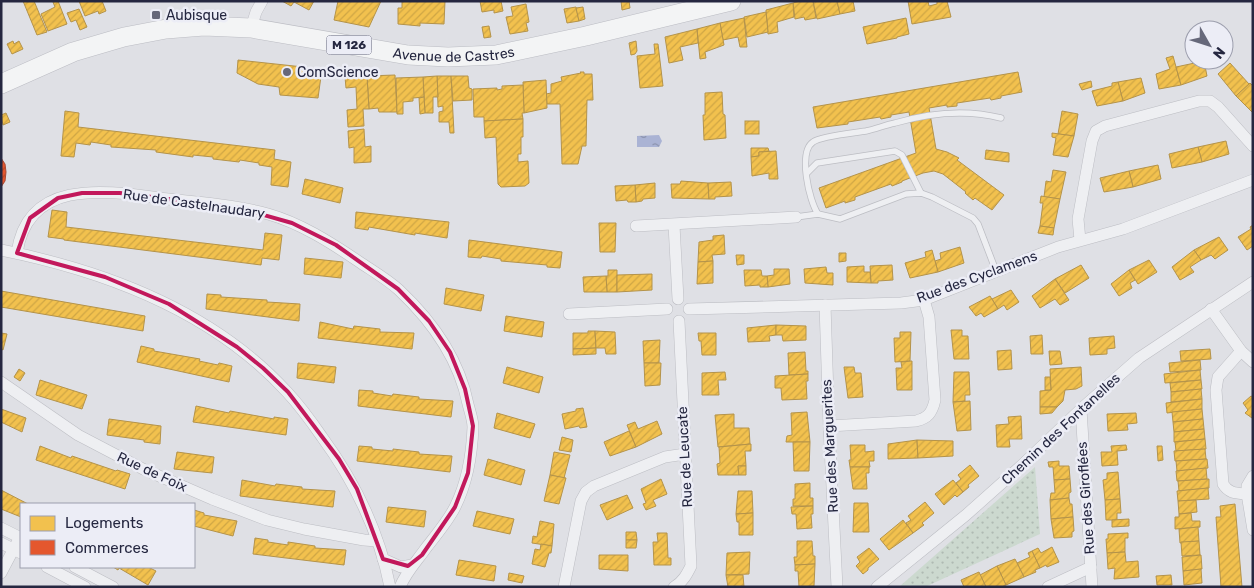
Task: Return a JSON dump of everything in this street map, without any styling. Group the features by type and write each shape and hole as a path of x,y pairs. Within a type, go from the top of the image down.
{"main road":[{"name":"Avenue de Castres","path":"1,84 73,52 124,36 166,29 204,26 251,28 408,55 496,55 586,36 732,1"}],"street":[{"path":"251,28 262,1"},
{"path":"1080,240 1078,219 1092,141 1096,131 1105,126 1199,101 1210,101 1218,106 1253,146"},
{"name":"Rue des Cyclamens","path":"689,309 901,303 924,300 1058,247 1123,229 1253,180"},
{"name":"Rue de Castelnaudary","path":"17,253 21,236 30,218 42,206 58,198 82,193 120,193 240,208 268,214 292,223 336,245 398,289 429,321 450,352 465,389 473,426 468,473 455,507 422,555 412,565 400,587"},
{"path":"636,226 796,217"},
{"path":"674,225 678,299"},
{"path":"1,250 37,257 105,277 169,304 208,327 263,368 288,392 339,459 357,489 377,541 390,587"},
{"name":"Chemin des Fontanelles","path":"877,587 966,515 1139,358 1253,282"},
{"path":"678,299 686,302 689,309 687,317 679,321 671,318 668,309 671,302 678,299"},
{"path":"828,426 916,421 926,418 933,410 936,400 929,317 924,300"},
{"name":"Rue des Marguerites","path":"825,305 828,426 837,587"},
{"path":"569,314 668,309"},
{"path":"1211,309 1240,352 1253,362"},
{"name":"Rue de Leucate","path":"674,587 686,576 690,566 679,321"},
{"path":"1240,352 1218,377 1216,390 1223,484 1231,492 1247,494"},
{"name":"Rue de Foix","path":"1,382 78,434 143,469 212,499 267,520 377,541"},
{"name":"Rue des Giroflées","path":"1081,409 1092,587"},
{"path":"564,587 581,501 586,492 594,486 665,457 685,454"},
{"path":"1253,476 1247,486 1253,530"},
{"path":"1,528 20,538 17,551 1,573"},
{"path":"1,543 17,551"},
{"path":"383,559 401,567 412,565"},
{"path":"1048,587 1091,567"},
{"path":"49,568 85,587"},
{"path":"77,568 113,587"}],"lane":[{"path":"818,214 806,180 807,152 812,142 820,138 874,129 896,122 942,113 982,113 1001,118"},
{"path":"807,173 817,163 895,150 902,155 921,194"},
{"path":"796,217 818,214 840,219 906,194 921,194 932,197 973,218 978,224 996,271"}],"highlighted area":[{"path":"82,193 120,193 239,208 292,223 336,245 398,289 429,321 450,352 465,389 473,426 468,473 455,507 422,555 408,566 383,559 357,489 339,459 288,392 263,368 237,347 169,304 105,277 17,253 30,218 58,198"}],"shaded area":[{"path":"1035,467 1040,534 925,587 899,587"}],"water":[{"path":"659,135 662,141 659,147 637,147 637,136"}],"building: Logements":[{"path":"23,1 34,1 47,32 37,35"},
{"path":"58,1 67,24 48,31 41,14 55,7 53,2"},
{"path":"79,1 102,1 106,11 99,14 98,11 85,16"},
{"path":"282,1 314,1 309,10 294,2 291,6"},
{"path":"338,1 381,1 369,27 334,20"},
{"path":"402,1 445,1 444,24 420,23 420,26 398,24 398,8 402,8"},
{"path":"480,1 501,1 503,11 494,13 494,10 482,12"},
{"path":"621,1 629,1 630,8 622,10"},
{"path":"813,1 816,18 805,20 804,17 795,19 793,3"},
{"path":"813,1 837,1 840,14 817,19"},
{"path":"837,1 853,1 855,11 840,14"},
{"path":"908,1 928,1 929,6 937,4 937,1 947,1 951,17 912,24"},
{"path":"793,3 794,17 777,22 778,32 768,34 766,10"},
{"path":"526,4 529,22 526,23 528,31 510,34 506,17 513,16 511,7"},
{"path":"576,7 579,21 567,23 564,9"},
{"path":"583,7 585,19 579,21 576,8"},
{"path":"79,9 87,27 80,30 76,20 71,22 67,13"},
{"path":"766,12 768,32 747,37 744,17"},
{"path":"744,18 747,47 740,47 738,37 723,40 720,23"},
{"path":"906,18 909,34 867,44 863,27"},
{"path":"720,23 724,45 705,52 706,58 700,59 697,29"},
{"path":"489,26 491,37 484,38 482,27"},
{"path":"697,29 698,43 680,47 683,60 669,63 665,37"},
{"path":"13,41 14,44 19,41 23,49 12,54 7,44"},
{"path":"636,41 637,51 631,55 629,43"},
{"path":"654,44 658,44 663,86 640,88 637,56 655,54"},
{"path":"1173,56 1181,85 1159,89 1156,74 1170,69 1166,58"},
{"path":"238,60 322,69 318,98 280,95 279,87 258,84 237,73"},
{"path":"1184,65 1184,70 1206,70 1207,76 1181,85 1176,67"},
{"path":"1234,67 1249,84 1236,96 1218,74 1222,70 1234,70"},
{"path":"580,72 592,74 593,100 587,100 586,146 582,146 578,164 562,164 560,104 547,104 546,94 551,93 551,84 562,81 561,77"},
{"path":"1018,72 1022,92 991,100 990,98 957,103 957,106 947,107 947,105 929,108 936,149 959,158 957,160 1004,195 992,210 975,198 973,200 943,174 934,171 923,173 892,186 891,184 855,197 855,200 845,203 845,201 826,208 819,188 916,153 909,112 881,119 880,117 817,128 813,107"},
{"path":"395,75 397,112 379,112 378,108 369,109 367,76"},
{"path":"367,76 369,109 363,109 364,126 348,127 347,110 357,109 356,87 346,88 345,77"},
{"path":"437,76 451,76 454,133 450,133 449,122 439,122 439,112 443,111 443,106 438,107"},
{"path":"437,76 438,97 433,97 433,113 425,113 423,77"},
{"path":"451,76 468,76 469,88 472,89 472,100 453,101"},
{"path":"423,77 424,97 413,98 413,101 403,102 403,114 397,114 396,78"},
{"path":"1141,78 1145,93 1123,101 1118,82"},
{"path":"546,80 547,108 524,113 523,82"},
{"path":"1091,81 1092,87 1082,90 1079,84"},
{"path":"1118,82 1123,101 1097,106 1092,91 1112,86 1112,83"},
{"path":"1250,83 1253,86 1253,113 1236,96"},
{"path":"523,85 523,119 484,121 484,117 474,117 473,89 497,88 497,90 502,89 502,86"},
{"path":"722,92 726,138 704,140 703,115 705,115 705,93"},
{"path":"424,97 425,113 420,114 419,98"},
{"path":"65,111 79,113 78,127 275,150 274,159 291,162 288,187 271,185 272,167 240,160 239,162 213,159 213,157 193,155 193,157 156,152 156,150 111,147 111,145 91,142 90,145 76,143 74,157 61,156"},
{"path":"1062,111 1078,114 1074,136 1058,134"},
{"path":"6,113 10,122 3,125 1,115"},
{"path":"523,119 523,137 521,137 521,154 518,154 518,162 528,161 529,183 525,186 501,187 498,184 496,137 485,138 484,121"},
{"path":"745,121 759,121 759,134 745,134"},
{"path":"364,129 365,147 371,146 371,162 354,163 354,147 349,148 348,131"},
{"path":"1052,133 1074,136 1068,157 1053,155 1056,138 1052,137"},
{"path":"1226,141 1229,154 1202,162 1198,147"},
{"path":"1198,147 1202,162 1172,168 1169,154"},
{"path":"751,148 768,148 769,151 759,152 759,156 751,157"},
{"path":"986,150 1009,153 1009,162 985,159"},
{"path":"776,151 778,179 769,179 769,173 752,176 751,157 759,156 759,152"},
{"path":"1158,165 1161,179 1133,187 1129,171"},
{"path":"1053,170 1066,172 1060,199 1044,197 1046,181 1051,182"},
{"path":"1129,171 1133,187 1104,192 1100,178"},
{"path":"305,179 343,188 340,203 302,194"},
{"path":"681,181 708,183 709,199 672,198 671,184 680,184"},
{"path":"731,182 732,196 709,199 708,183"},
{"path":"655,183 655,198 636,202 635,185"},
{"path":"635,185 636,202 628,202 627,200 616,201 615,186"},
{"path":"1041,196 1060,199 1054,228 1040,226 1043,203 1040,203"},
{"path":"52,210 67,212 66,227 263,250 265,233 282,235 279,260 262,258 261,265 48,237"},
{"path":"356,212 449,222 447,238 369,227 368,230 355,228"},
{"path":"599,223 616,223 615,252 600,252"},
{"path":"1253,225 1253,246 1247,250 1238,237 1251,229 1250,227"},
{"path":"1040,226 1054,228 1053,235 1038,233"},
{"path":"724,235 725,254 712,255 713,261 698,262 699,242 713,240 713,236"},
{"path":"1219,237 1228,250 1215,259 1211,255 1201,260 1194,250"},
{"path":"469,240 562,252 560,268 501,261 501,259 482,256 481,258 468,257"},
{"path":"960,247 964,263 938,272 935,261 941,259 940,253"},
{"path":"932,250 938,272 910,278 905,263 926,257 925,252"},
{"path":"1194,250 1201,260 1190,267 1194,272 1180,280 1172,267"},
{"path":"839,253 846,253 846,261 839,262"},
{"path":"736,255 744,255 744,264 737,265"},
{"path":"305,258 343,262 341,278 304,274"},
{"path":"1149,260 1157,272 1138,284 1129,270"},
{"path":"713,261 713,283 697,284 698,262"},
{"path":"892,265 893,280 871,283 870,266"},
{"path":"1081,265 1089,278 1065,293 1055,279"},
{"path":"864,266 864,272 870,272 871,283 847,282 847,267"},
{"path":"826,267 827,273 833,273 833,285 805,283 804,269"},
{"path":"774,269 789,269 790,284 768,287 767,276 774,275"},
{"path":"608,270 617,270 617,292 607,292 606,276 608,276"},
{"path":"744,270 761,270 762,276 767,276 768,287 760,287 760,285 745,286"},
{"path":"1129,270 1135,280 1130,283 1132,288 1119,296 1111,284"},
{"path":"652,274 652,290 617,292 617,275"},
{"path":"606,276 607,292 584,292 583,277"},
{"path":"1055,279 1069,300 1060,305 1055,299 1040,308 1032,296"},
{"path":"446,288 484,295 481,311 444,304"},
{"path":"1011,290 1019,302 1007,310 1004,305 998,309 992,299"},
{"path":"1,291 145,316 143,331 1,307"},
{"path":"207,294 221,295 221,297 267,300 267,302 300,304 299,321 206,309"},
{"path":"990,296 998,309 984,317 981,313 976,316 969,307"},
{"path":"506,316 544,322 542,337 504,331"},
{"path":"320,322 353,329 354,326 380,329 380,332 414,333 412,349 318,338"},
{"path":"776,325 776,335 769,336 770,341 748,342 747,328"},
{"path":"776,325 806,326 806,340 783,341 782,335 776,335"},
{"path":"951,330 962,330 962,336 968,336 969,359 954,359"},
{"path":"588,331 595,331 596,348 573,349 573,333 588,333"},
{"path":"595,331 615,332 616,354 606,354 605,348 596,348"},
{"path":"900,332 911,332 910,361 895,362 894,338 900,338"},
{"path":"1,333 7,334 3,350 1,349"},
{"path":"698,333 716,333 716,355 702,355 701,341 699,341"},
{"path":"1042,335 1043,354 1031,354 1030,336"},
{"path":"1114,336 1115,348 1107,349 1107,354 1090,355 1089,338"},
{"path":"660,340 659,363 644,363 643,341"},
{"path":"141,346 154,349 154,351 200,359 199,361 232,366 229,382 137,362"},
{"path":"596,348 596,354 573,355 573,349"},
{"path":"1210,349 1211,359 1181,361 1180,351"},
{"path":"1011,350 1012,369 998,370 997,351"},
{"path":"1049,351 1060,351 1062,364 1050,365"},
{"path":"805,352 806,371 808,371 808,374 789,375 788,353"},
{"path":"1200,360 1201,370 1170,372 1169,363"},
{"path":"912,361 912,390 897,390 896,368 902,368 901,362"},
{"path":"298,363 336,367 334,383 297,378"},
{"path":"644,363 661,363 660,385 645,386"},
{"path":"507,367 543,377 539,393 503,383"},
{"path":"844,367 854,367 855,373 861,373 863,397 848,398"},
{"path":"1081,367 1082,386 1076,389 1065,390 1063,401 1057,407 1040,407 1040,391 1051,390 1050,369"},
{"path":"19,369 25,373 20,381 14,377"},
{"path":"1200,370 1201,380 1165,383 1164,374"},
{"path":"725,372 726,380 718,380 719,395 702,395 702,373"},
{"path":"954,372 969,372 970,395 965,395 965,401 953,402"},
{"path":"808,374 808,381 806,381 807,399 782,400 781,388 775,388 775,376"},
{"path":"1045,377 1050,377 1051,390 1045,390"},
{"path":"40,380 87,395 82,409 36,395"},
{"path":"1201,380 1202,389 1171,392 1170,383"},
{"path":"1201,389 1202,399 1171,402 1171,392"},
{"path":"359,390 373,391 373,393 392,396 393,394 419,397 419,399 453,401 451,417 358,406"},
{"path":"1251,396 1253,397 1252,418 1245,413 1248,410 1243,403"},
{"path":"1202,399 1202,409 1167,413 1166,403"},
{"path":"970,401 971,430 957,431 953,402"},
{"path":"196,406 229,413 230,411 274,419 274,417 288,419 286,435 193,422"},
{"path":"1040,407 1057,407 1052,413 1040,414"},
{"path":"583,408 587,427 580,428 579,426 565,429 562,414"},
{"path":"1,409 26,418 22,432 1,422"},
{"path":"1202,409 1203,419 1173,422 1172,412"},
{"path":"807,412 810,442 786,442 787,436 792,435 791,413"},
{"path":"497,413 535,424 530,438 494,428"},
{"path":"1136,413 1137,423 1127,424 1128,430 1108,431 1107,414"},
{"path":"734,414 734,428 749,428 750,444 718,447 715,415"},
{"path":"1021,416 1022,439 1009,439 1010,447 997,447 996,425 1009,424 1008,417"},
{"path":"109,419 161,426 160,444 107,435"},
{"path":"1203,419 1204,429 1174,432 1173,422"},
{"path":"657,421 662,434 636,447 627,425 635,422 638,429"},
{"path":"1204,429 1205,439 1174,442 1174,432"},
{"path":"629,431 636,447 610,456 604,442"},
{"path":"562,437 573,440 571,452 559,450"},
{"path":"1205,439 1206,449 1176,451 1175,442"},
{"path":"917,440 918,458 888,459 888,444"},
{"path":"917,440 953,441 953,456 918,458"},
{"path":"793,442 810,442 809,471 794,471"},
{"path":"751,444 751,451 745,451 746,466 738,466 739,475 718,475 717,464 720,463 719,447"},
{"path":"850,445 865,445 865,452 874,451 874,461 869,461 870,467 850,467"},
{"path":"1126,445 1127,450 1117,451 1118,465 1102,466 1101,452 1112,452 1111,446"},
{"path":"40,446 71,458 72,456 130,474 125,489 36,460"},
{"path":"359,446 372,447 372,449 393,451 393,449 419,452 419,454 452,456 450,472 357,461"},
{"path":"1157,446 1162,446 1163,460 1158,461"},
{"path":"1205,449 1206,459 1175,461 1174,451"},
{"path":"177,452 214,457 212,473 174,469"},
{"path":"554,452 570,455 564,478 550,475"},
{"path":"488,459 525,470 521,485 484,475"},
{"path":"1207,459 1208,468 1177,471 1176,461"},
{"path":"1059,461 1059,466 1069,466 1070,479 1054,480 1053,467 1049,467 1048,462"},
{"path":"970,465 979,476 963,492 956,483 961,479 958,475"},
{"path":"738,466 746,466 746,475 739,475"},
{"path":"850,467 869,467 869,473 866,473 867,489 853,489"},
{"path":"1206,468 1207,479 1177,481 1176,471"},
{"path":"1118,472 1120,499 1105,500 1103,480 1107,479 1107,473"},
{"path":"550,475 566,478 559,504 544,501"},
{"path":"661,479 667,494 653,500 656,506 646,510 643,504 646,503 641,489"},
{"path":"1070,479 1071,492 1069,493 1069,498 1050,500 1051,493 1055,493 1054,480"},
{"path":"1209,479 1209,488 1179,491 1178,481"},
{"path":"242,480 275,486 276,484 302,487 302,489 335,491 333,507 240,496"},
{"path":"953,480 963,492 957,497 955,495 944,505 935,494"},
{"path":"810,483 810,498 813,498 813,506 793,506 795,484"},
{"path":"1208,488 1209,499 1178,501 1177,491"},
{"path":"1,490 26,503 20,503 20,517 1,509"},
{"path":"738,491 752,491 753,513 736,514"},
{"path":"627,495 633,508 607,520 600,505"},
{"path":"1069,498 1070,504 1072,504 1073,517 1051,519 1050,500"},
{"path":"1120,499 1121,513 1117,513 1117,520 1106,520 1105,500"},
{"path":"1196,500 1197,512 1179,514 1178,501"},
{"path":"925,502 934,513 922,523 924,525 913,533 906,523 911,520 908,516"},
{"path":"854,503 868,503 869,532 853,532"},
{"path":"1235,504 1242,587 1221,587 1216,517 1221,517 1220,506"},
{"path":"813,506 813,514 811,514 812,528 797,529 796,514 792,514 791,507"},
{"path":"388,507 426,511 424,527 386,522"},
{"path":"195,510 204,513 204,515 237,521 233,536 195,526"},
{"path":"477,511 514,519 510,534 473,526"},
{"path":"753,513 753,535 739,535 739,522 737,522 736,514"},
{"path":"1191,513 1192,521 1200,521 1200,527 1175,529 1175,517 1179,517 1179,514"},
{"path":"1073,517 1074,531 1072,532 1072,537 1054,538 1051,519"},
{"path":"1129,519 1129,526 1112,527 1112,520"},
{"path":"903,520 913,533 889,550 880,539"},
{"path":"540,521 554,524 552,546 532,543 533,536 537,537"},
{"path":"1198,527 1199,541 1180,543 1179,529"},
{"path":"626,532 636,532 637,540 626,540"},
{"path":"657,533 667,533 668,558 671,558 671,565 654,565 653,542 658,542"},
{"path":"1128,533 1128,538 1125,538 1125,552 1107,553 1106,539 1108,539 1108,534"},
{"path":"255,538 288,545 288,542 315,546 315,548 346,550 344,565 253,554"},
{"path":"626,540 637,540 636,548 626,548"},
{"path":"797,541 812,541 815,564 795,565 794,557 797,557"},
{"path":"1199,541 1200,555 1182,556 1181,542"},
{"path":"541,544 552,546 545,567 532,564 535,549 540,550"},
{"path":"1052,547 1059,562 1040,568 1032,551 1038,548 1041,553"},
{"path":"869,548 879,559 863,574 856,566 860,562 857,557"},
{"path":"1032,551 1040,568 1035,570 1036,572 1024,577 1017,563 1030,557 1028,553"},
{"path":"750,552 749,574 726,575 727,553"},
{"path":"1125,552 1126,562 1138,561 1139,577 1114,579 1115,568 1108,569 1107,553"},
{"path":"599,555 628,555 628,571 599,569"},
{"path":"1201,555 1202,569 1183,571 1182,557"},
{"path":"1015,559 1024,577 1006,585 997,566"},
{"path":"459,560 496,566 494,581 456,575"},
{"path":"815,564 814,586 799,587 798,571 795,571 795,565"},
{"path":"997,566 1006,585 1002,587 986,587 980,575"},
{"path":"119,568 150,568 156,571 148,585"},
{"path":"1201,569 1202,583 1184,585 1183,571"},
{"path":"979,572 986,587 964,587 961,580"},
{"path":"509,573 524,576 522,583 508,580"},
{"path":"726,575 743,575 744,587 728,587"},
{"path":"1171,575 1172,585 1157,585 1156,576"}],"building: Commerces":[{"path":"1,158 5,164 6,172 5,181 1,187"}],"place":[{"name":"Aubisque","path":"156,15"},
{"name":"ComScience","path":"287,72"}]}
